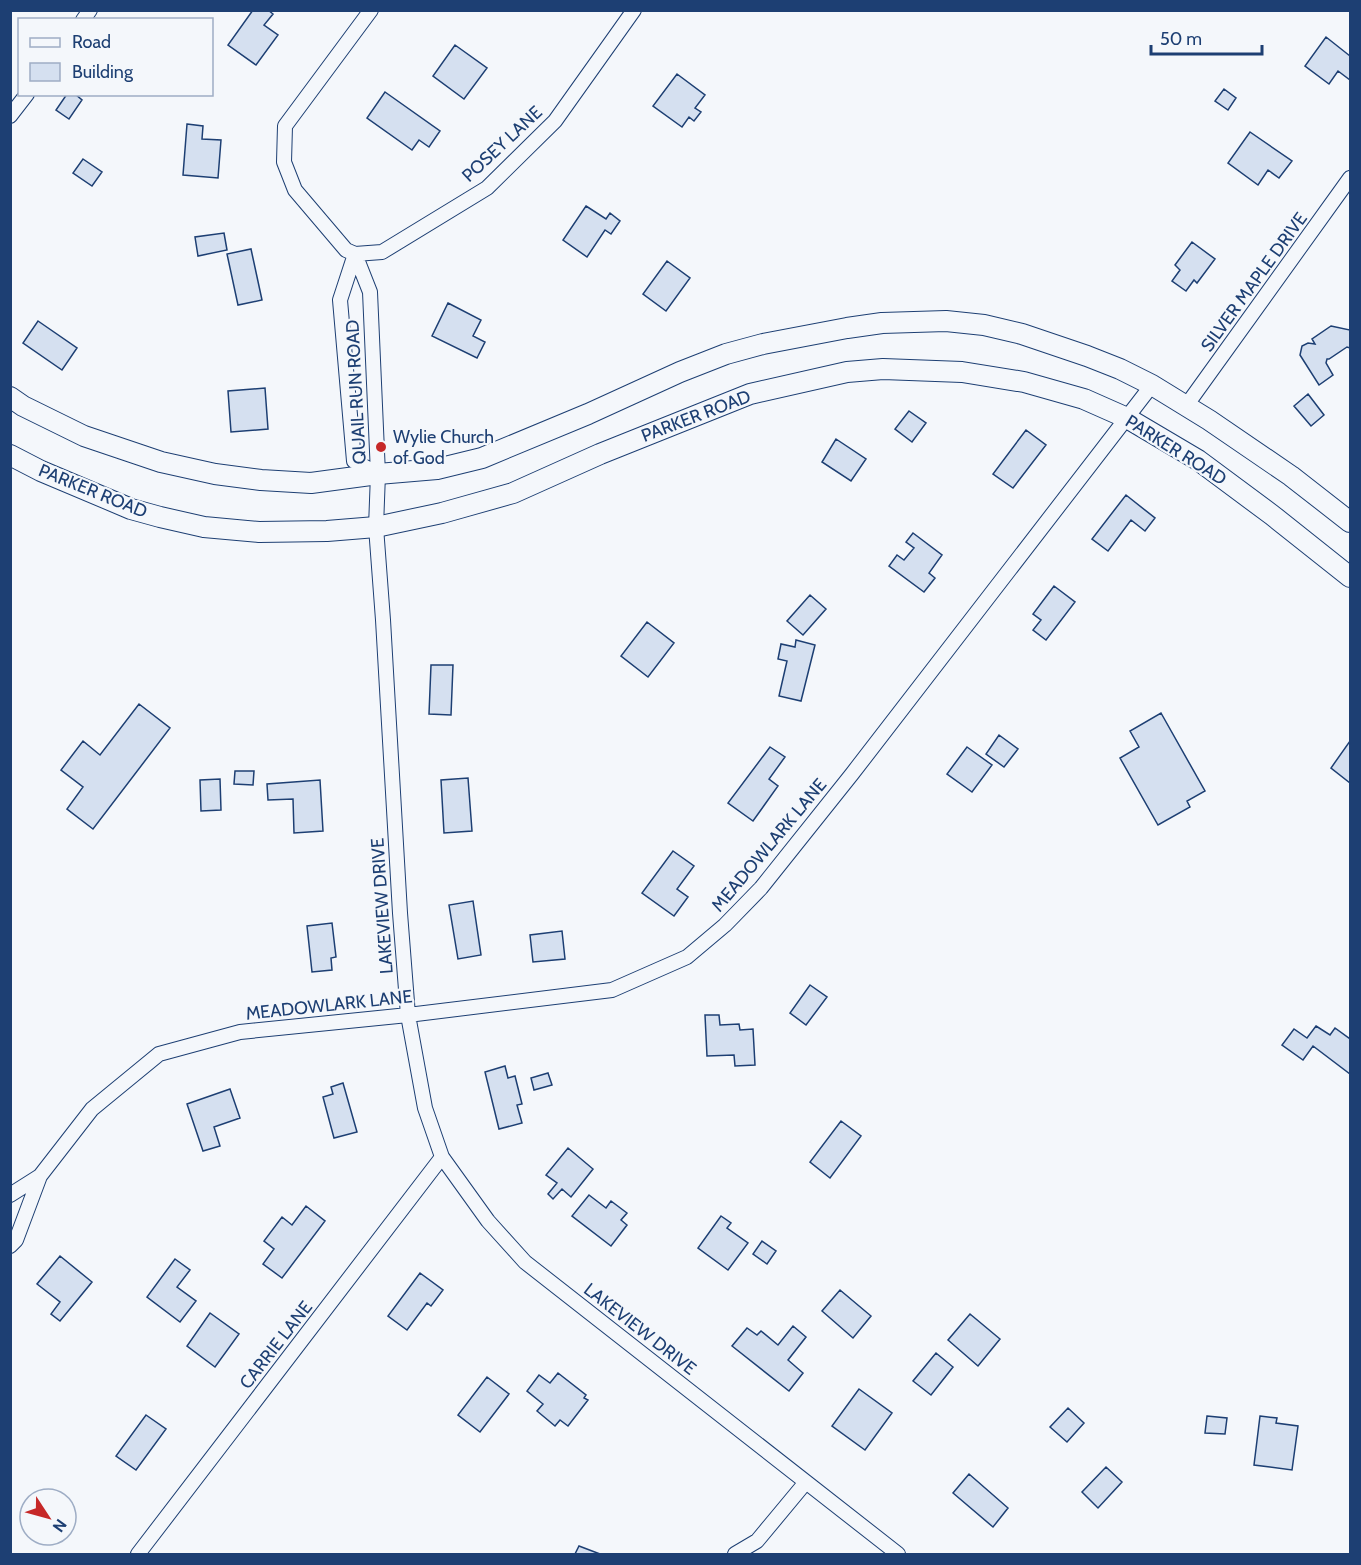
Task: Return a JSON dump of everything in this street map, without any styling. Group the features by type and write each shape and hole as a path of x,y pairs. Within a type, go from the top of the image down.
{"main road":[{"path":"10,397 23,406 84,436 161,462 215,474 311,483 378,474 437,470 482,458 588,414 680,372 726,354 763,344 882,323 946,321 984,325 1022,334 1120,369 1186,406 1291,476 1350,522"},
{"name":"PARKER ROAD","path":"10,455 41,471 130,508 204,527 259,532 327,531 376,527 442,513 513,493 600,454 750,394 847,372 883,369 962,372 1023,382 1084,399 1127,418 1198,460 1350,577"}],"street":[{"path":"356,254 346,250 295,190 284,162 285,126 371,10"},
{"name":"POSEY LANE","path":"356,254 382,252 487,188 555,121 634,10"},
{"path":"10,116 25,96"},
{"name":"SILVER MAPLE DRIVE","path":"1186,406 1350,178"},
{"name":"QUAIL RUN ROAD","path":"356,254 370,292 378,474"},
{"name":"QUAIL RUN ROAD","path":"356,254 340,300 354,461 378,474"},
{"name":"MEADOWLARK LANE","path":"10,1246 16,1240 40,1176 92,1109 159,1053 240,1032 408,1015 612,990 687,957 718,932 761,888 1152,385"},
{"name":"LAKEVIEW DRIVE","path":"378,474 376,527 399,913 408,1015 425,1108 442,1157 488,1221 525,1262 898,1554"},
{"name":"CARRIE LANE","path":"138,1554 442,1157"},
{"name":"MEADOWLARK LANE","path":"10,1195 40,1176"},
{"path":"735,1554 757,1541 806,1482"}],"building":[{"path":"253,10 268,10 273,14 264,25 278,35 256,65 228,45"},
{"path":"1326,37 1350,56 1350,80 1338,71 1329,84 1305,66"},
{"path":"455,45 487,68 464,99 433,76"},
{"path":"677,74 705,95 695,108 701,112 694,121 689,117 682,127 653,106"},
{"path":"1224,89 1236,98 1228,110 1215,101"},
{"path":"385,92 440,131 429,147 419,140 412,150 367,118"},
{"path":"66,96 77,96 82,100 69,119 56,110"},
{"path":"187,124 203,126 202,139 221,140 218,178 183,175"},
{"path":"1250,132 1292,161 1279,178 1268,170 1258,185 1228,163"},
{"path":"83,159 102,172 92,186 73,173"},
{"path":"586,206 606,219 610,213 620,221 611,234 605,230 587,257 563,240"},
{"path":"224,233 227,250 198,256 195,237"},
{"path":"1192,242 1215,259 1197,283 1194,280 1186,291 1172,281 1180,270 1175,265"},
{"path":"251,249 262,300 238,305 227,254"},
{"path":"667,261 690,278 666,311 643,294"},
{"path":"448,303 481,320 473,336 485,342 477,358 432,336"},
{"path":"38,321 77,348 62,370 23,343"},
{"path":"1331,326 1350,330 1350,348 1347,347 1327,359 1326,363 1333,375 1319,385 1300,355 1302,346 1308,343 1315,344 1312,339"},
{"path":"265,388 268,429 231,432 228,391"},
{"path":"1308,394 1324,415 1311,426 1294,406"},
{"path":"909,411 926,423 912,442 895,429"},
{"path":"1026,430 1046,445 1013,488 993,474"},
{"path":"836,439 866,459 851,481 822,462"},
{"path":"1126,495 1155,518 1145,531 1131,520 1108,551 1092,539"},
{"path":"913,533 942,555 929,573 935,578 924,592 889,566 897,555 904,560 914,548 906,542"},
{"path":"1054,586 1075,602 1046,640 1033,630 1041,620 1033,614"},
{"path":"810,595 826,609 803,635 787,621"},
{"path":"647,622 674,643 648,677 621,656"},
{"path":"796,640 815,645 801,701 779,696 787,661 778,659 781,644 795,647"},
{"path":"431,665 453,665 451,715 429,714"},
{"path":"139,704 170,728 93,829 67,809 83,787 61,770 83,741 100,755"},
{"path":"1161,713 1205,791 1187,801 1190,807 1158,825 1120,758 1139,747 1130,731"},
{"path":"999,735 1018,749 1004,767 986,754"},
{"path":"1350,741 1350,783 1331,768"},
{"path":"770,747 785,757 769,779 778,786 753,821 728,803"},
{"path":"967,747 992,765 972,792 947,774"},
{"path":"235,771 254,771 253,785 234,784"},
{"path":"468,778 472,831 444,833 441,780"},
{"path":"220,779 221,810 201,811 200,780"},
{"path":"320,780 323,831 294,833 293,799 268,800 267,784"},
{"path":"673,851 694,866 677,889 688,897 674,916 642,893"},
{"path":"473,901 481,955 458,959 449,905"},
{"path":"332,923 336,957 331,958 332,970 312,972 307,926"},
{"path":"562,931 565,959 533,962 530,935"},
{"path":"810,985 827,997 806,1025 790,1013"},
{"path":"705,1015 719,1015 720,1025 739,1024 740,1030 753,1029 755,1065 735,1066 734,1055 707,1056"},
{"path":"1316,1026 1330,1035 1335,1028 1350,1039 1350,1074 1313,1046 1303,1060 1282,1045 1294,1029 1307,1038"},
{"path":"505,1066 508,1078 515,1076 522,1104 517,1105 522,1123 499,1129 485,1072"},
{"path":"548,1073 552,1085 534,1090 531,1078"},
{"path":"343,1083 357,1132 334,1138 323,1097 333,1094 331,1087"},
{"path":"230,1089 240,1118 214,1127 220,1146 203,1151 187,1104"},
{"path":"841,1121 861,1136 830,1178 810,1162"},
{"path":"568,1148 593,1169 571,1197 562,1189 553,1199 548,1194 557,1183 546,1175"},
{"path":"589,1195 606,1208 611,1201 627,1213 621,1220 627,1225 611,1246 572,1216"},
{"path":"306,1206 325,1221 282,1278 263,1264 274,1249 264,1241 282,1217 292,1225"},
{"path":"721,1216 731,1223 727,1228 748,1243 728,1270 698,1248"},
{"path":"762,1241 776,1251 767,1264 753,1254"},
{"path":"60,1256 92,1282 60,1321 51,1314 60,1302 37,1284"},
{"path":"175,1259 190,1270 177,1287 196,1301 180,1322 147,1297"},
{"path":"420,1273 443,1290 431,1306 427,1303 407,1330 388,1316"},
{"path":"840,1290 871,1316 853,1338 822,1311"},
{"path":"210,1313 239,1334 215,1367 187,1346"},
{"path":"970,1314 1000,1339 978,1366 948,1340"},
{"path":"793,1326 806,1337 788,1360 803,1373 789,1391 732,1346 747,1328 757,1335 761,1331 778,1345"},
{"path":"936,1353 953,1367 931,1395 913,1381"},
{"path":"558,1373 586,1395 584,1398 588,1400 568,1426 560,1420 555,1426 537,1411 543,1404 527,1391 539,1375 550,1383"},
{"path":"487,1377 509,1394 480,1432 458,1415"},
{"path":"859,1389 892,1413 865,1450 832,1426"},
{"path":"1068,1408 1084,1423 1067,1442 1050,1427"},
{"path":"146,1415 166,1429 136,1470 116,1456"},
{"path":"1207,1416 1227,1418 1225,1434 1205,1433"},
{"path":"1260,1416 1277,1418 1276,1423 1298,1426 1292,1470 1254,1465"},
{"path":"1106,1467 1122,1482 1098,1508 1082,1492"},
{"path":"969,1474 1008,1508 993,1527 953,1493"},
{"path":"579,1546 600,1554 575,1554"}],"place":[{"name":"Wylie Church of God","path":"381,447"}]}
